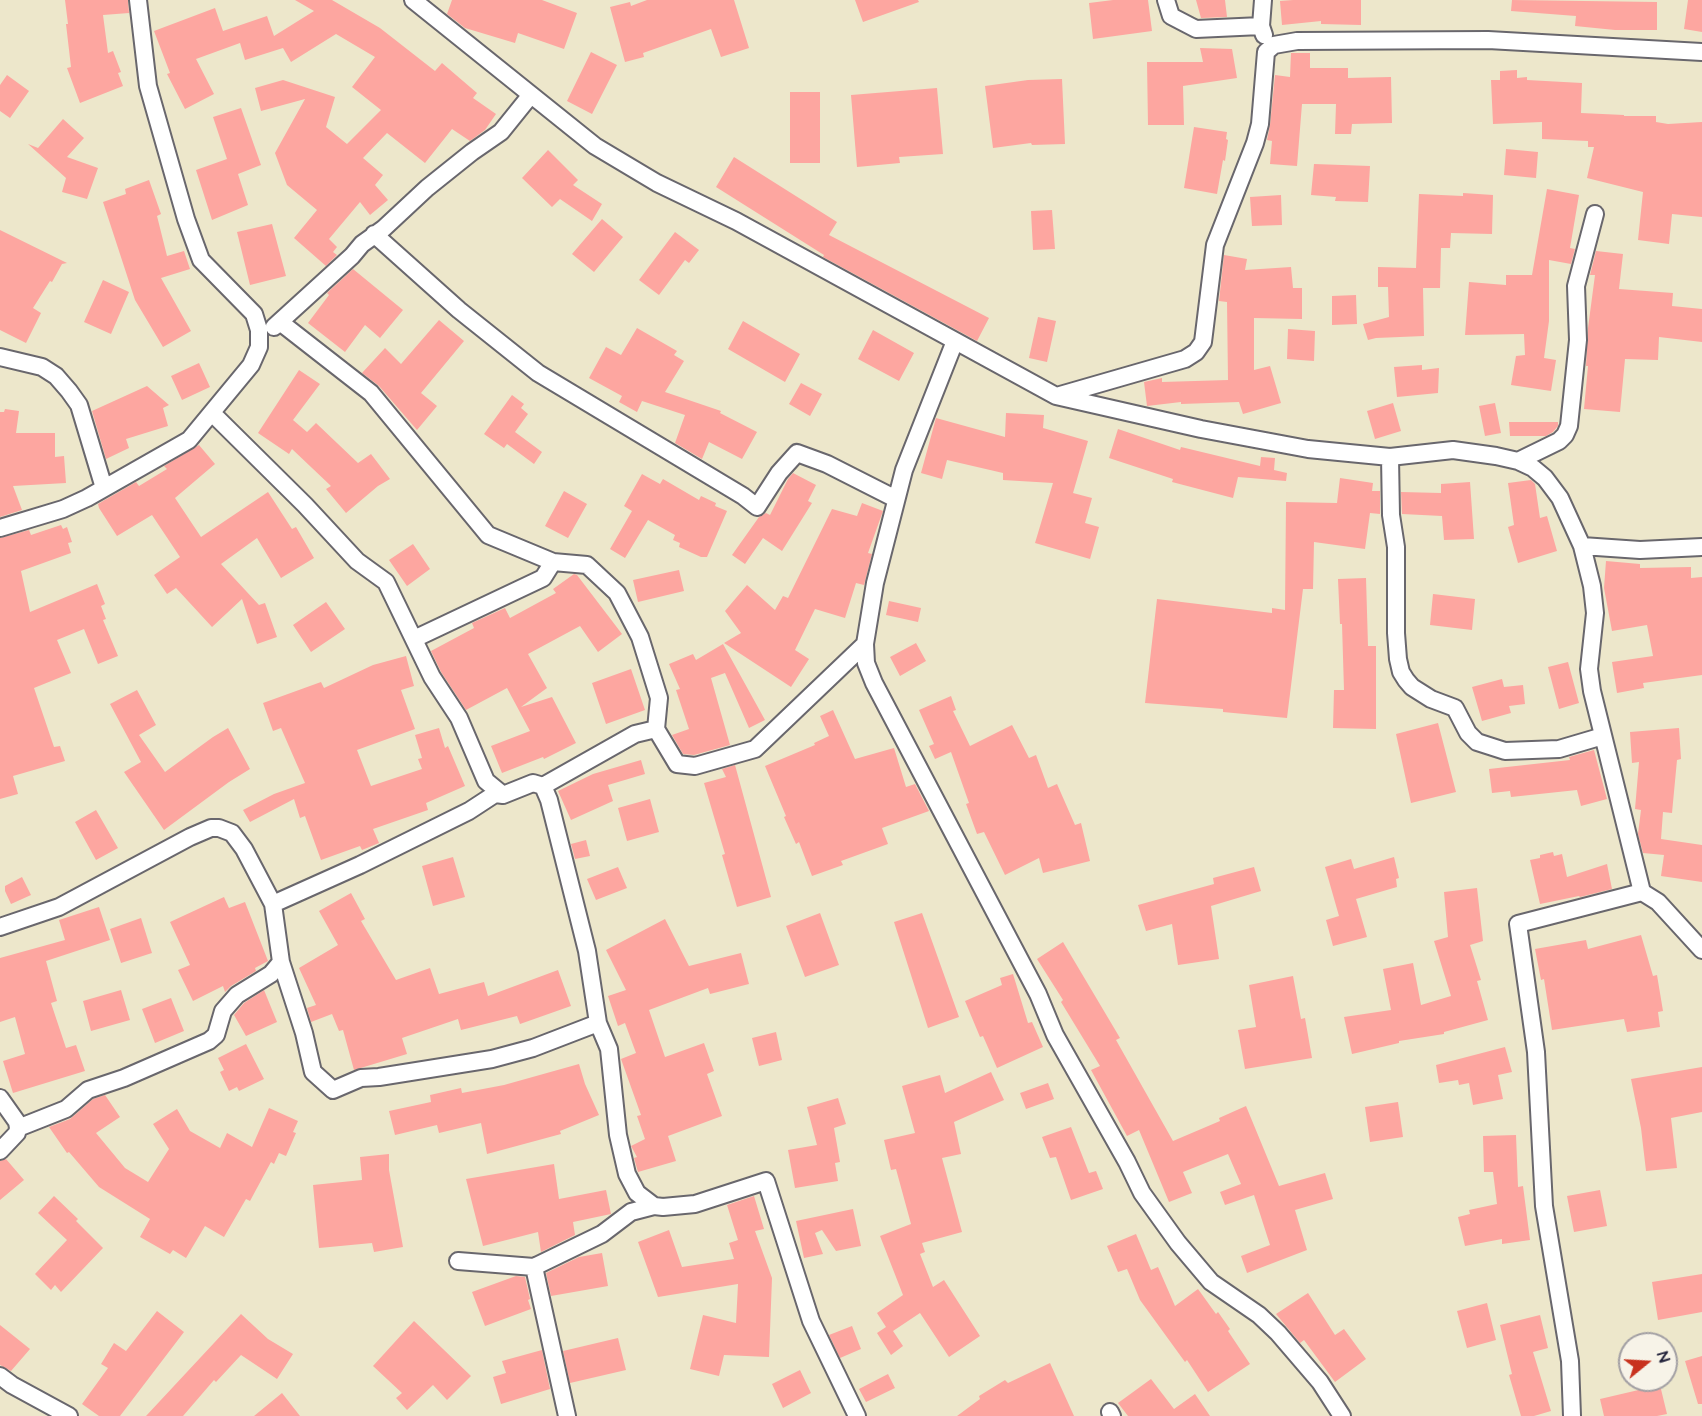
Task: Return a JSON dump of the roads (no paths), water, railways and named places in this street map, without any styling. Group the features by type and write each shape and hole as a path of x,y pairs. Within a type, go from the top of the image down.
{"street":[{"path":"0,528 63,509 189,440 251,365 259,347 260,330 254,314 201,260 186,219 148,86 138,0"},
{"path":"413,0 594,146 657,183 736,221 1056,396 1201,429 1287,445 1357,455 1390,457 1453,450 1496,456 1518,461 1533,468 1545,477 1560,498 1582,546 1592,586 1595,613 1589,669 1592,691 1642,892 1658,902 1702,950"},
{"path":"1166,0 1171,16 1196,28 1262,26"},
{"path":"1056,396 1185,358 1196,352 1203,342 1215,245 1255,144 1260,124 1268,48 1262,26 1263,0"},
{"path":"1268,48 1297,41 1476,39 1702,52"},
{"path":"259,339 374,234 383,230 413,200 454,166 501,132 530,96"},
{"path":"1518,461 1559,441 1569,426 1578,340 1576,286 1595,214"},
{"path":"374,234 459,310 538,373 743,496 757,507 779,473 797,453 827,464 897,499"},
{"path":"280,322 371,393 488,535 553,562 587,565 617,593 640,638 660,698 656,729 677,764 695,766 755,748 865,644"},
{"path":"955,341 904,470 875,583 865,644 866,663 874,683 1038,994 1055,1035 1127,1162 1142,1193 1178,1243 1211,1282 1258,1315 1278,1333 1320,1382 1342,1416"},
{"path":"0,357 42,367 56,376 69,391 79,405 104,488"},
{"path":"212,413 305,505 357,561 386,582 432,677 459,718 486,781 503,795"},
{"path":"1390,457 1391,514 1396,547 1396,633 1400,666 1406,680 1412,687 1431,699 1455,708 1468,733 1477,742 1505,751 1559,749 1604,736"},
{"path":"1582,546 1640,550 1702,547"},
{"path":"414,639 543,578 553,562"},
{"path":"273,904 360,865 469,811 495,794 503,795 533,783 543,786 635,734 656,729"},
{"path":"543,786 552,812 587,951 598,1023 609,1048 618,1135 627,1174 637,1193 654,1206"},
{"path":"0,927 59,907 190,837 211,828 219,828 232,833 244,849 273,904 281,962 304,1033 313,1072 333,1090 361,1078 492,1059 533,1048 598,1023"},
{"path":"1572,1416 1570,1361 1544,1206 1536,1052 1518,924 1642,892"},
{"path":"18,1128 66,1109 88,1090 124,1078 209,1041 216,1035 223,1011 237,995 270,974 281,962"},
{"path":"0,1098 17,1122 18,1128 17,1133 0,1151"},
{"path":"458,1262 534,1267 602,1234 631,1212 654,1206 695,1204 766,1181 812,1321 857,1416"},
{"path":"534,1267 567,1416"},
{"path":"0,1376 69,1416"}]}
